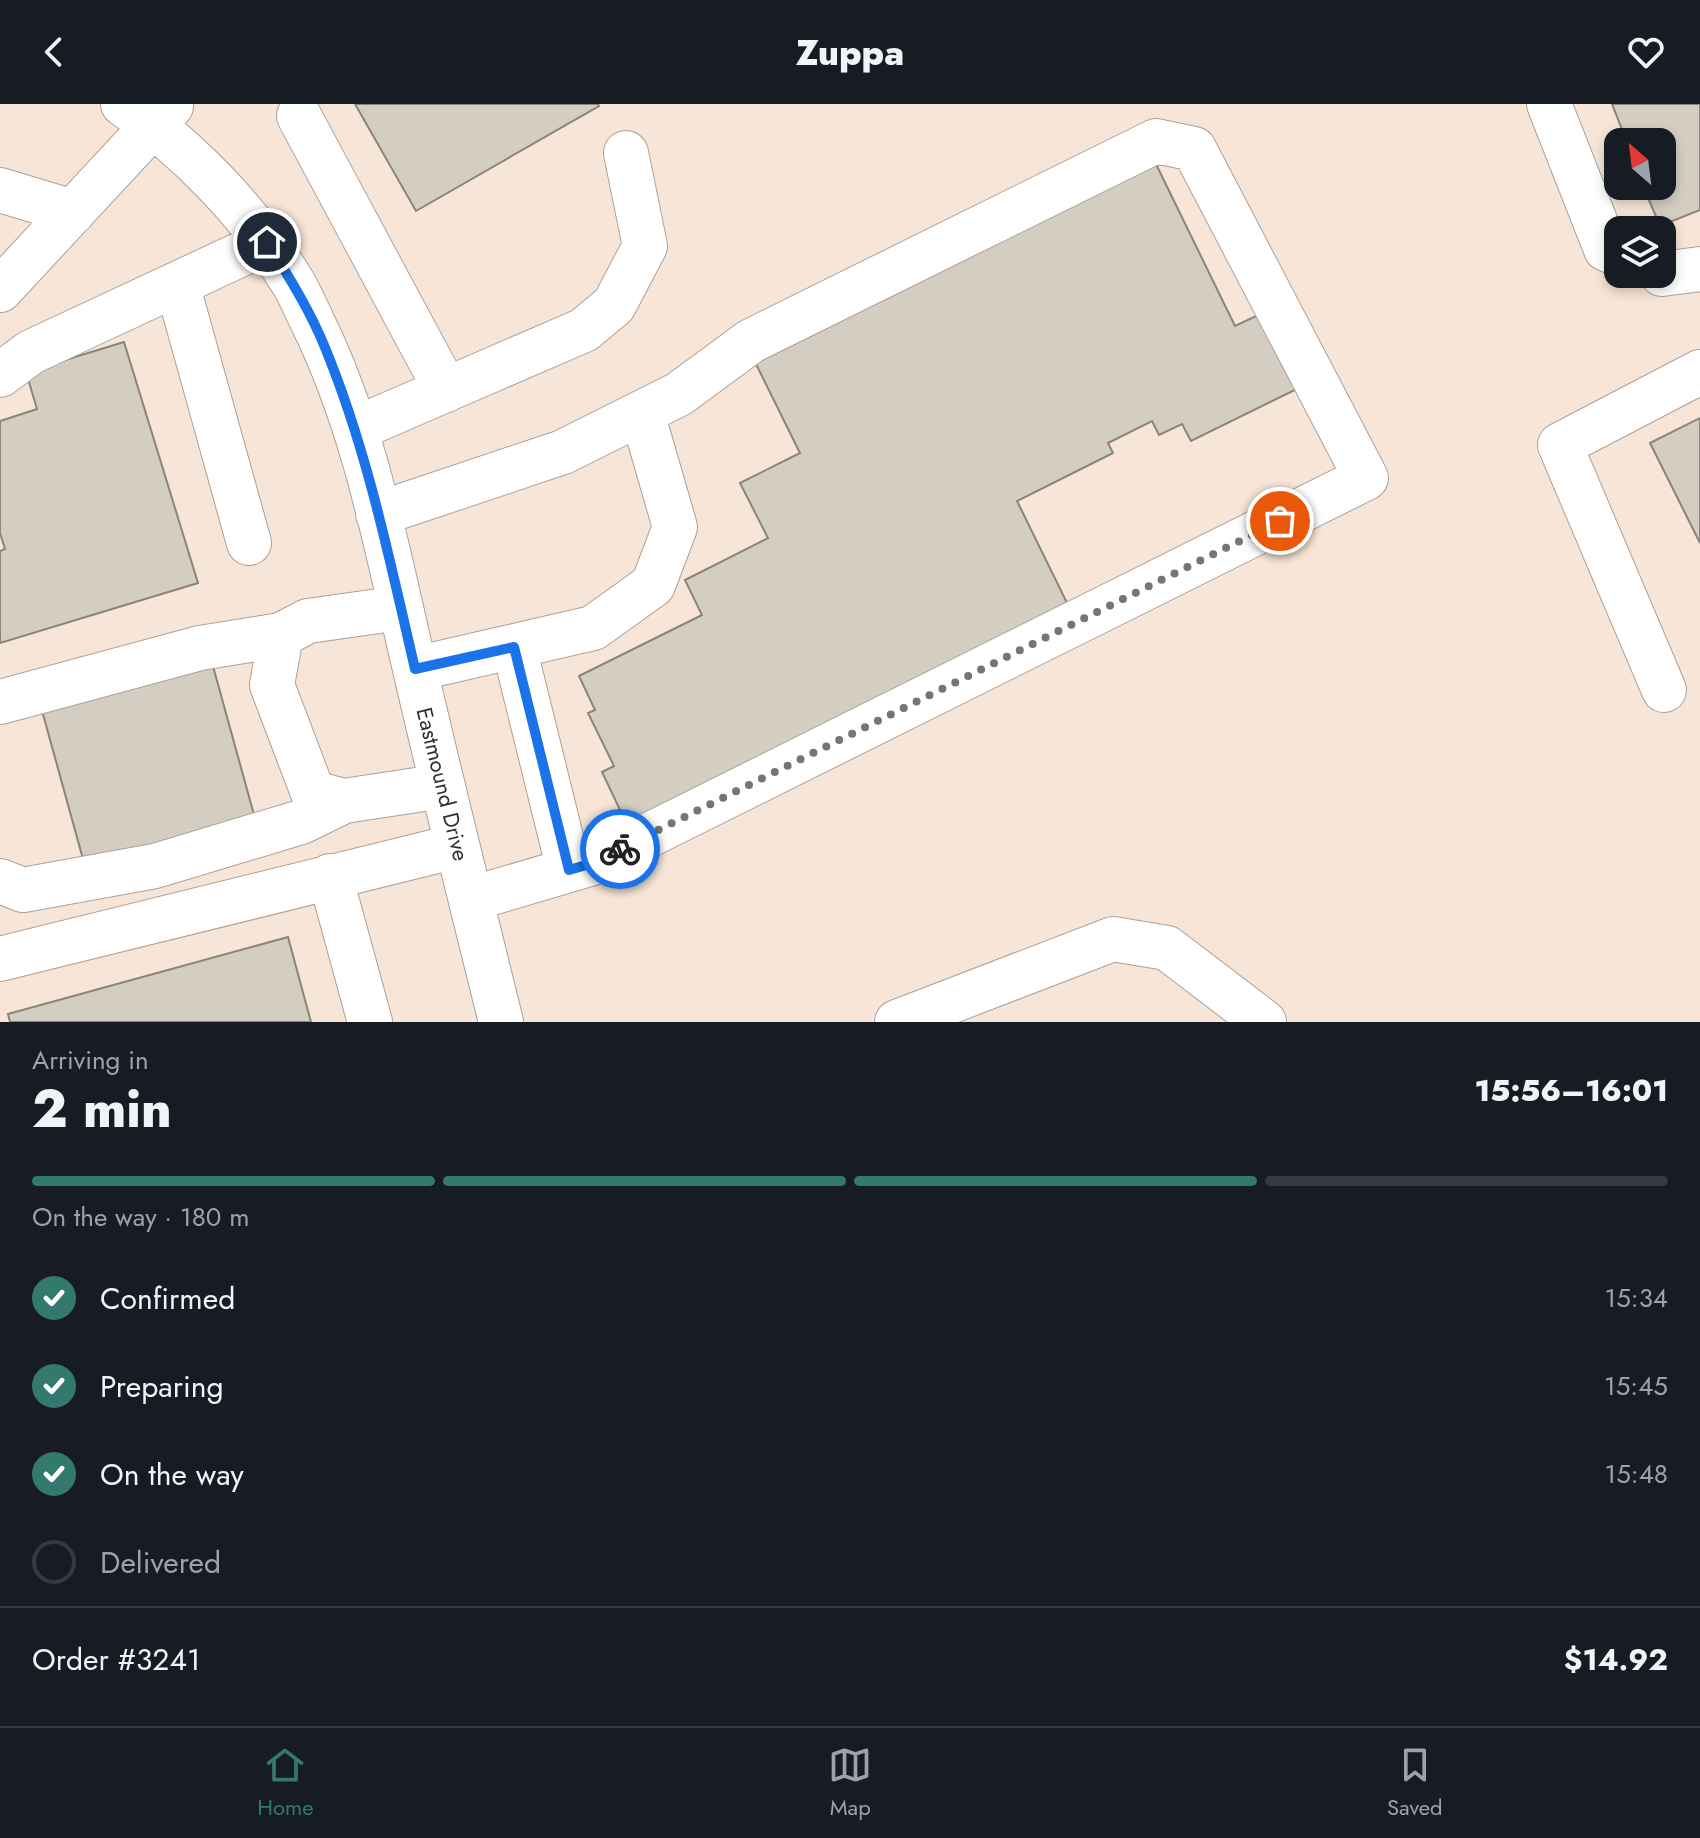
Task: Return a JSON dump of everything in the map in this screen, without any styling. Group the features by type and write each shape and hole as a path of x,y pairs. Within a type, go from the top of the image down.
{"street":[{"path":"1549,104 1604,244"},
{"path":"0,290 73,212 150,111"},
{"name":"Eastmound Drive","path":"150,111 267,242 292,281 325,348 355,429 378,514 501,1022"},
{"path":"299,116 446,390"},
{"path":"378,514 563,452 679,394 751,341 1156,141 1194,149 1366,478 593,863 471,899"},
{"path":"355,429 584,330 614,305 645,246 626,153"},
{"path":"0,190 73,212"},
{"path":"0,375 31,352 267,242"},
{"path":"1676,272 1700,269"},
{"path":"177,284 249,543"},
{"path":"1664,690 1560,445 1700,372"},
{"path":"415,669 593,628 653,585 675,527 642,413"},
{"path":"0,702 200,648 281,635 308,621 400,608"},
{"path":"281,635 272,685 313,793 344,801"},
{"path":"514,647 569,870"},
{"path":"0,881 23,890 155,866 301,822 344,801 443,786"},
{"path":"0,959 457,846"},
{"path":"330,876 370,1022"},
{"path":"897,1022 1113,939 1167,948 1264,1022"}],"shaded area":[{"path":"0,104 1700,104 1700,1022 0,1022"}],"building":[{"path":"355,104 598,104 599,106 416,211"},
{"path":"1612,104 1700,104 1700,210 1676,220 1676,216 1656,216 1649,200 1676,200 1676,128 1621,128"},
{"path":"1154,160 1235,326 1269,310 1305,385 1191,441 1182,424 1159,435 1152,421 1108,443 1113,453 1017,501 1071,611 629,829 602,772 614,766 588,713 595,710 579,676 702,615 685,580 768,538 740,483 800,453 753,358"},
{"path":"124,342 198,583 0,643 0,551 5,549 0,533 0,421 37,409 26,372"},
{"path":"1700,418 1700,543 1650,443"},
{"path":"211,659 256,822 86,870 41,707"},
{"path":"288,937 311,1022 10,1022 8,1014"}],"way so far":[{"path":"620,849 1280,521"}],"route":[{"path":"267,242 292,281 325,348 353,420 415,669 514,647 569,870 593,863 620,849"}]}
